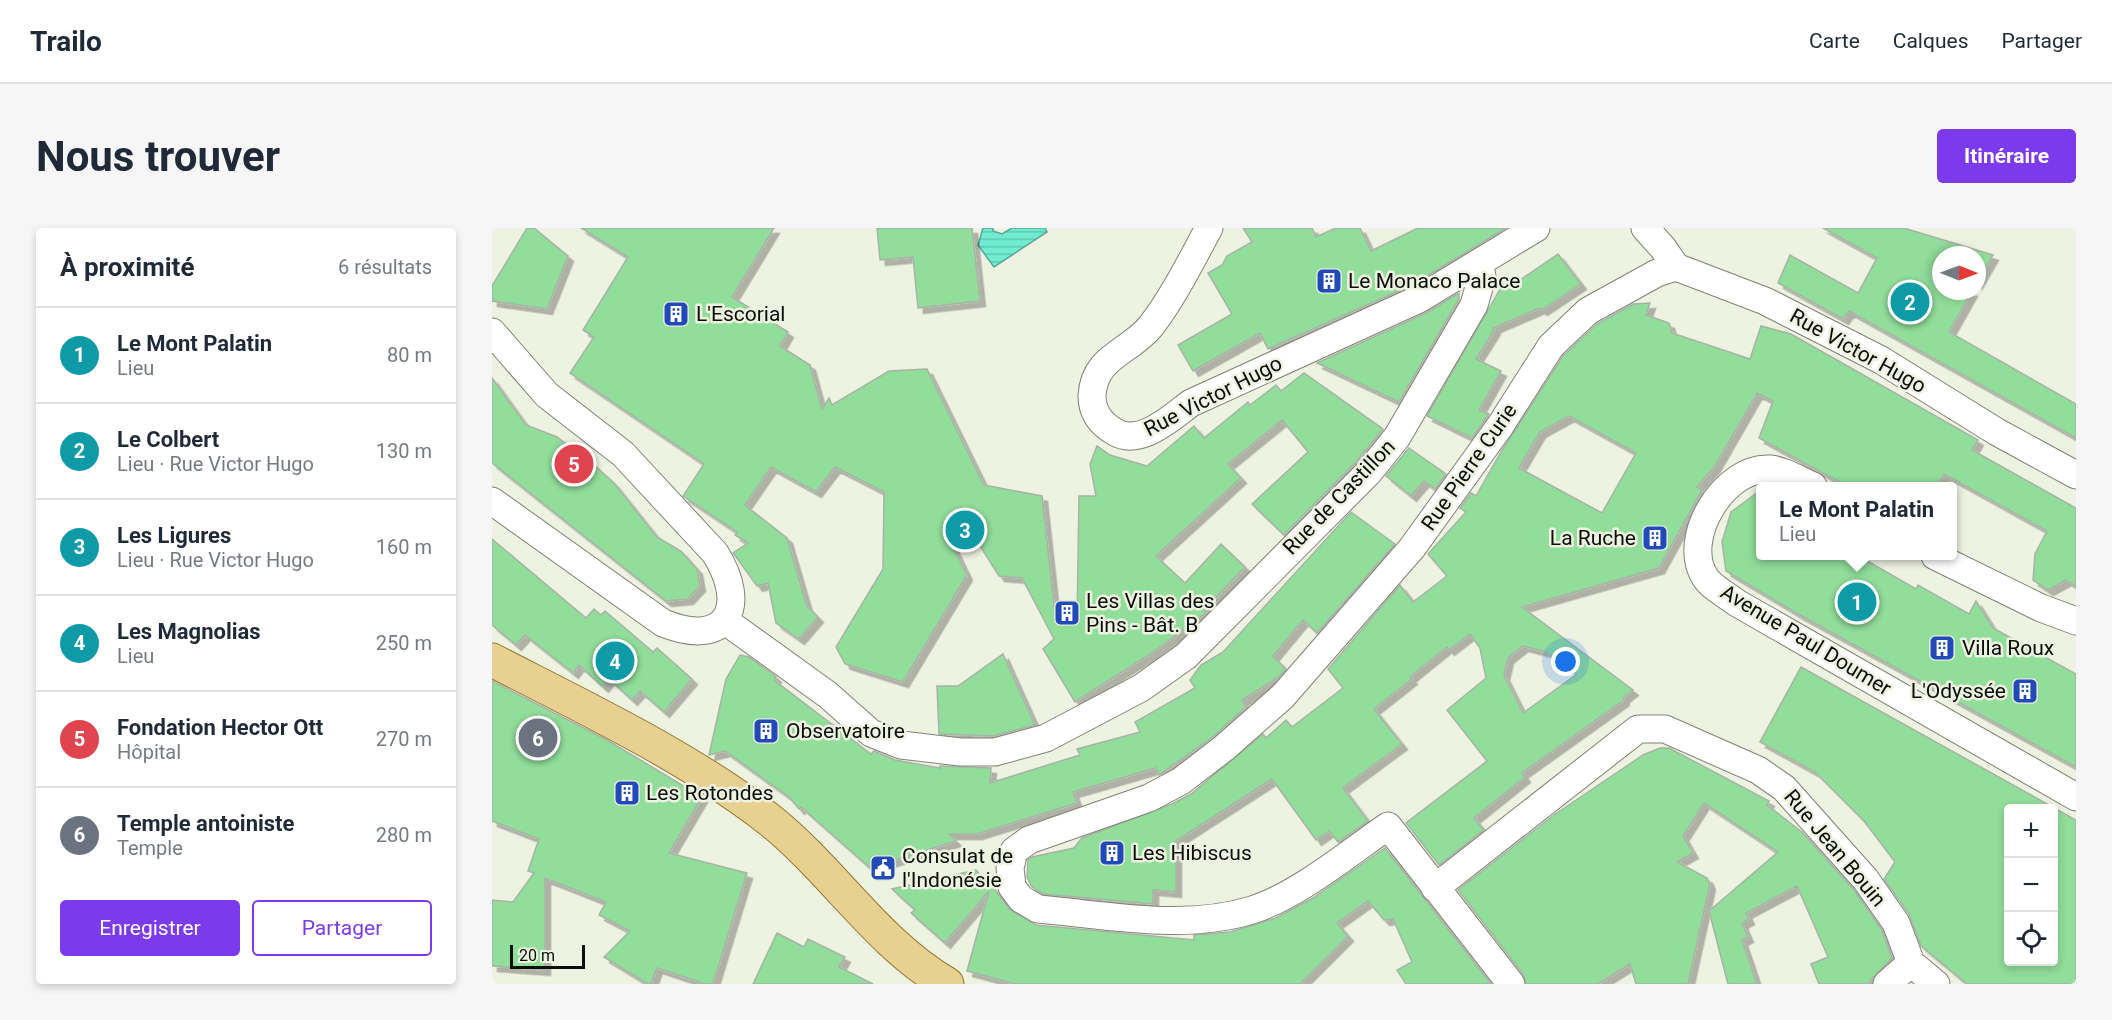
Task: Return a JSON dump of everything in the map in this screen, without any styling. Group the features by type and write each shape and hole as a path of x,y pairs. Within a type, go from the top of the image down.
{"main road":[{"path":"492,660 663,752 736,795 772,822 810,857 900,950 928,973 947,984"}],"street":[{"name":"Rue Victor Hugo","path":"1209,228 1149,328 1103,364 1093,382 1092,405 1101,424 1120,436 1140,435 1191,403 1419,299 1480,265 1536,228"},
{"path":"1645,228 1676,267"},
{"name":"Rue de Castillon","path":"724,620 828,695 871,733 901,745 960,752 995,752 1046,738 1141,688 1186,656 1369,472 1397,436 1474,304 1482,277 1480,265"},
{"name":"Rue Victor Hugo","path":"1676,267 1765,301 1881,360 1997,432 2076,475"},
{"name":"Rue Pierre Curie","path":"1435,888 1388,826 1315,878 1254,909 1210,919 1162,919 1038,909 1021,899 1012,887 1010,868 1014,851 1029,840 1149,798 1181,781 1224,748 1283,696 1412,548 1500,426 1551,346 1588,311 1657,273 1676,267"},
{"path":"492,332 547,395 623,454 715,554 727,572 733,592 724,620 704,632 682,631 663,623 492,501"},
{"name":"Avenue Paul Doumer","path":"1803,482 1771,469 1746,472 1726,488 1709,508 1702,529 1698,552 1705,577 1737,603 2076,797"},
{"path":"1945,560 2041,608 2076,621"},
{"path":"2041,608 2076,607"},
{"name":"Rue Jean Bouin","path":"1435,888 1638,729 1665,729 1758,770 1784,788 1866,880 1896,922 1911,963 1936,984"},
{"path":"1435,888 1511,984"},
{"path":"1887,984 1911,963"}],"water":[{"path":"983,228 993,228 993,231 1002,234 1012,228 1045,228 1047,232 994,267 978,245"}],"building":[{"path":"527,228 534,228 568,256 547,309 492,301 492,286"},
{"path":"581,228 774,228 732,297 788,332 780,346 810,365 822,409 829,398 832,405 889,371 927,369 984,485 1042,496 1056,623 1077,622 1079,496 1096,496 1090,464 1097,446 1110,455 1147,466 1194,426 1204,438 1248,402 1250,405 1276,385 1281,391 1304,373 1383,429 1357,461 1284,535 1252,504 1308,452 1282,420 1228,464 1241,478 1156,556 1185,583 1221,544 1245,567 1204,610 1206,613 1152,653 1075,702 1043,649 1054,639 1022,578 999,576 970,530 950,540 967,575 903,682 845,664 836,647 883,569 884,492 835,467 816,492 771,467 745,505 787,538 807,606 818,617 799,639 776,623 768,583 757,586 733,553 748,543 735,535 737,532 683,496 704,464 570,373 594,337 583,330 628,257"},
{"path":"877,228 972,228 980,301 918,308 913,257 880,260"},
{"path":"1243,228 1312,228 1316,237 1336,228 1360,228 1371,251 1418,228 1506,228 1412,285 1268,349 1260,333 1193,371 1178,345 1232,314 1208,273 1222,265 1227,256 1252,242"},
{"path":"1823,228 1904,228 1963,246 1932,246 1932,300 1967,300 1949,332 2076,404 2076,438 1849,311 1843,319 1778,283 1790,255 1858,293 1877,258"},
{"path":"1986,253 1993,255 1986,267"},
{"path":"1558,254 1581,284 1542,310 1540,308 1493,328 1495,329 1476,359 1501,371 1479,410 1489,414 1472,438 1427,416 1503,284 1507,289"},
{"path":"1459,293 1459,299 1399,402 1317,363 1426,313"},
{"path":"1650,303 1646,315 1669,323 1672,333 1750,359 1761,326 1791,334 1978,440 1972,450 2076,508 2076,586 2066,580 2048,590 2033,580 2035,554 2047,531 1944,474 1939,482 1840,482 1759,438 1773,401 1757,393 1715,466 1697,487 1702,490 1659,568 1522,607 1633,690 1623,698 1624,700 1522,773 1525,777 1474,818 1484,830 1439,865 1406,823 1487,761 1447,710 1486,678 1480,648 1470,634 1449,650 1447,647 1374,709 1402,744 1343,788 1368,821 1338,842 1329,831 1316,840 1272,779 1176,841 1176,892 1153,890 1153,904 1043,894 1032,887 1027,877 1028,860 1032,857 1074,848 1082,838 1172,804 1191,794 1263,734 1266,738 1286,720 1292,727 1343,688 1328,669 1400,585 1413,602 1447,576 1428,554 1466,512 1460,508 1471,493 1476,496 1501,452 1563,356 1597,324 1633,304","holes":["1569,416 1636,453 1602,513 1519,468 1540,432","1523,646 1546,652 1577,674 1523,713 1504,675 1508,658"]},
{"path":"492,378 526,425 557,437 592,463 614,483 657,537 681,551 697,569 700,586 688,599 666,601 492,463"},
{"path":"1409,448 1446,474 1435,489 1424,481 1411,496 1386,476"},
{"path":"1756,494 1756,560 1866,560 1916,589 1918,585 1969,614 1976,601 1993,628 2076,674 2076,767 1798,614 1726,571 1722,542 1731,512"},
{"path":"1351,512 1395,544 1317,633 1303,620 1273,656 1286,669 1279,677 1242,700 1246,707 1214,736 1159,775 1156,768 1073,792 1077,803 977,834 949,834 956,841 870,868 801,807 799,809 789,797 725,751 709,755 726,679 740,655 749,657 771,673 776,677 774,680 871,754 874,751 895,760 940,768 940,766 991,768 990,783 1080,755 1077,749 1140,732 1135,722 1195,688 1190,680 1201,665 1223,652"},
{"path":"492,539 586,618 594,609 601,615 605,611 653,652 657,648 692,679 664,712 640,691 632,700 609,679 603,687 579,665 573,673 525,635 516,645 492,625"},
{"path":"1003,654 1035,725 993,736 939,734 937,686 958,686"},
{"path":"1801,667 2047,804 2004,804 2004,966 2058,966 2058,810 2076,820 2076,984 1967,984 1921,946 1909,914 1884,879 1895,862 1864,821 1815,772 1760,742"},
{"path":"492,681 607,740 702,797 669,853 747,873 713,984 705,984 657,968 651,984 648,984 604,957 630,931 599,915 606,902 545,878 545,970 492,966 492,900 513,902 534,873 528,871 539,839 492,821"},
{"path":"1660,748 1669,748 1769,801 1767,805 1802,832 1854,890 1882,930 1892,958 1867,984 1819,984 1811,964 1828,957 1797,886 1746,913 1749,919 1742,923 1748,937 1742,940 1757,984 1728,984 1709,911 1778,852 1704,803 1683,836 1693,853 1677,862 1707,878 1710,884 1688,984 1636,984 1630,964 1598,984 1526,984 1523,974 1458,890 1554,815 1643,755"},
{"path":"1385,848 1491,984 1406,984 1397,970 1412,962 1393,919 1384,920 1368,901 1337,923 1348,936 1300,984 1015,984 967,971 989,891 945,943 911,913 915,910 892,889 976,870 997,892 1009,909 1036,925 1194,940 1194,935 1230,932 1276,918 1313,898"},
{"path":"777,933 804,947 808,939 845,957 839,967 873,984 753,984"}],"place":[{"name":"Le Monaco Palace","path":"1329,281"},
{"name":"Le Colbert","path":"1910,302"},
{"name":"L'Escorial","path":"676,314"},
{"name":"Fondation Hector Ott","path":"574,464"},
{"name":"Les Ligures","path":"965,530"},
{"name":"La Ruche","path":"1655,538"},
{"name":"Le Mont Palatin","path":"1857,602"},
{"name":"Les Villas des Pins - Bât. B","path":"1067,613"},
{"name":"Villa Roux","path":"1942,648"},
{"name":"Les Magnolias","path":"615,661"},
{"name":"L'Odyssée","path":"2025,691"},
{"name":"Observatoire","path":"766,731"},
{"name":"Temple antoiniste","path":"538,738"},
{"name":"Les Rotondes","path":"627,793"},
{"name":"Les Hibiscus","path":"1112,853"},
{"name":"Consulat de l'Indonésie","path":"883,868"}]}
